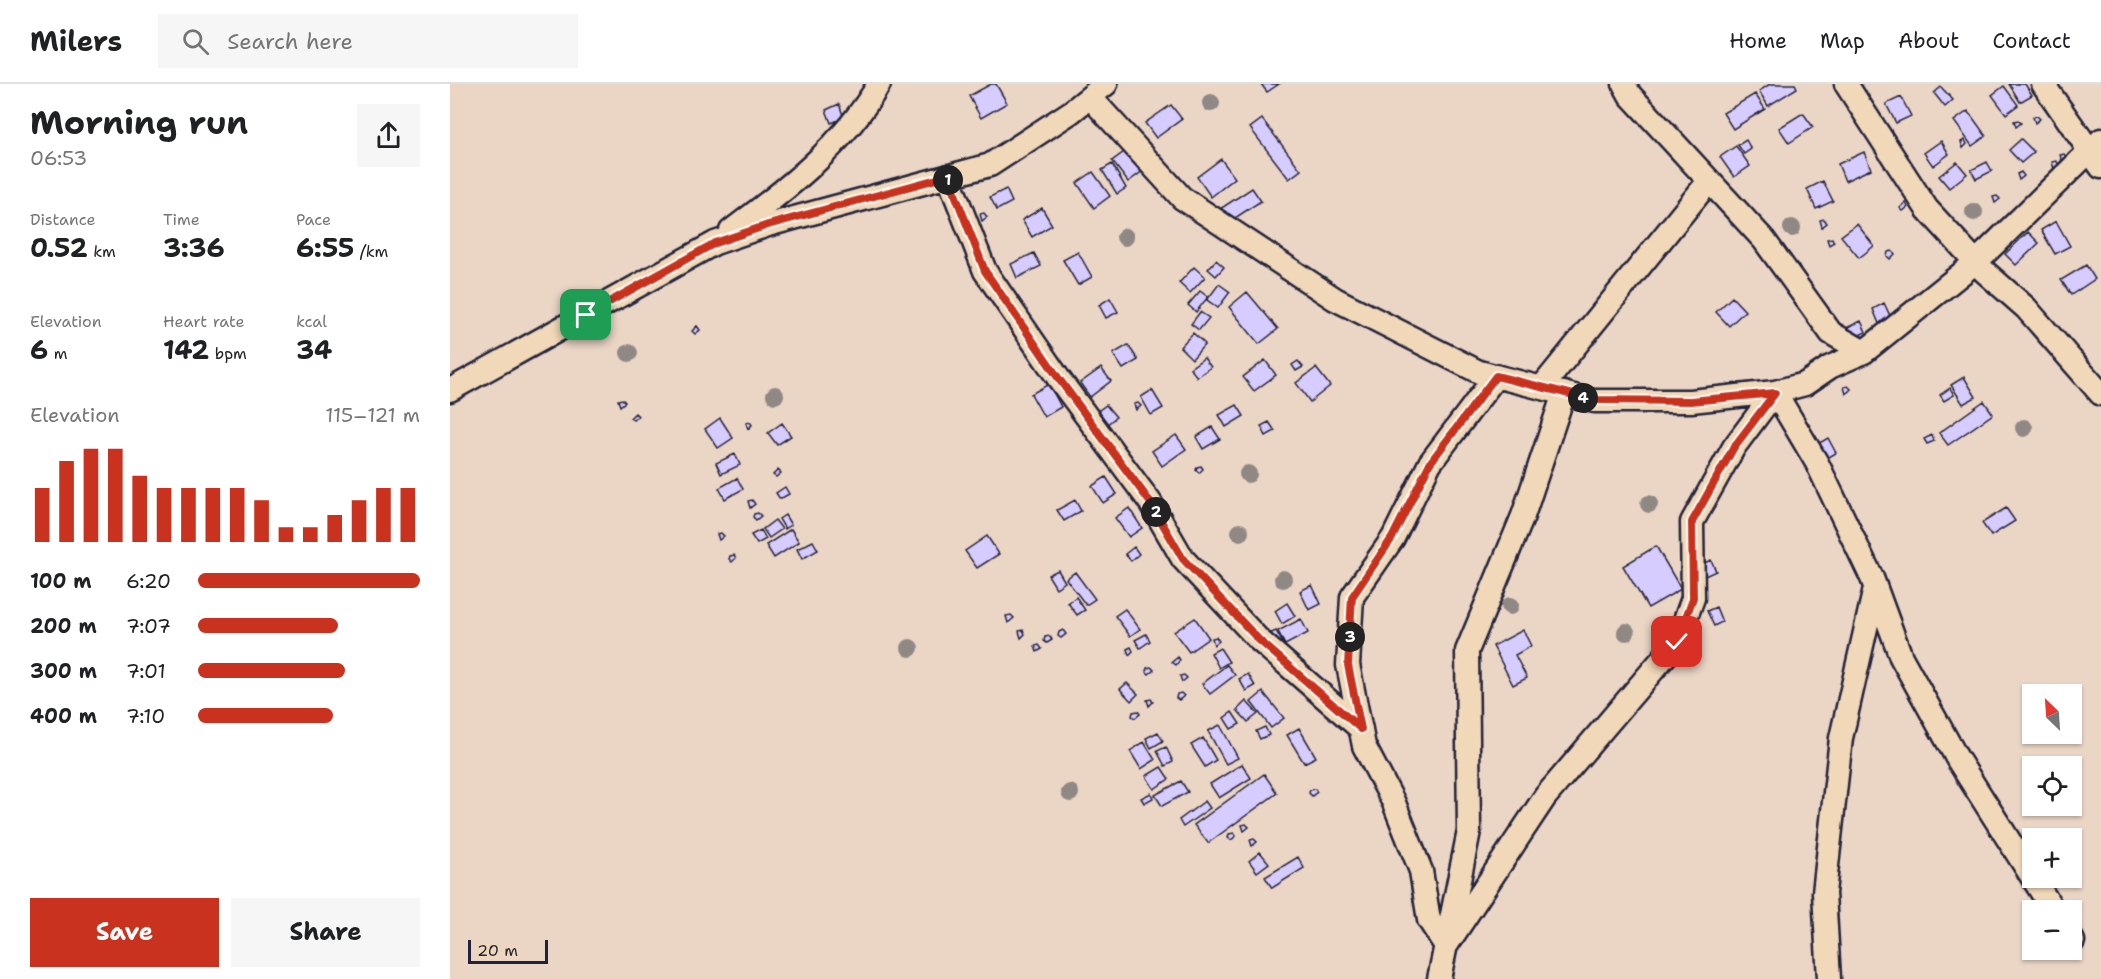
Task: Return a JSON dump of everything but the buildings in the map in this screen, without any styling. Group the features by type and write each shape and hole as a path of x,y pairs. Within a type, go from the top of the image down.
{"street":[{"path":"450,390 715,243 797,182 861,115 879,84"},
{"path":"1624,84 1630,95 1764,240 1831,333 1864,352"},
{"path":"1846,84 1927,209 1976,262 2026,308 2101,394"},
{"path":"715,243 768,225 990,165 1098,91 1182,198 1335,299 1479,372 1594,400 1691,401 1775,393 1805,384 1830,367 1864,352 1976,262 2097,152 2043,84"},
{"path":"948,176 985,271 1059,379 1150,502 1183,559 1259,640 1361,729"},
{"path":"1439,979 1469,831 1467,651 1523,516 1553,390 1709,181"},
{"path":"1446,946 1429,920 1421,871 1394,803 1364,746 1348,665 1352,597 1392,538 1430,463 1496,376"},
{"path":"1446,946 1545,797 1677,642 1693,598 1692,522 1734,447 1775,393"},
{"path":"1775,393 1817,463 1875,588 1901,657 1958,760 2047,900"},
{"path":"1828,979 1824,893 1841,738 1875,588"}],"route":[{"path":"586,315 715,243 768,225 948,176 985,271 1059,379 1150,502 1183,559 1259,640 1361,729 1348,665 1352,597 1392,538 1430,463 1496,376 1594,400 1691,401 1775,393 1734,447 1692,522 1693,598 1677,642"}]}
